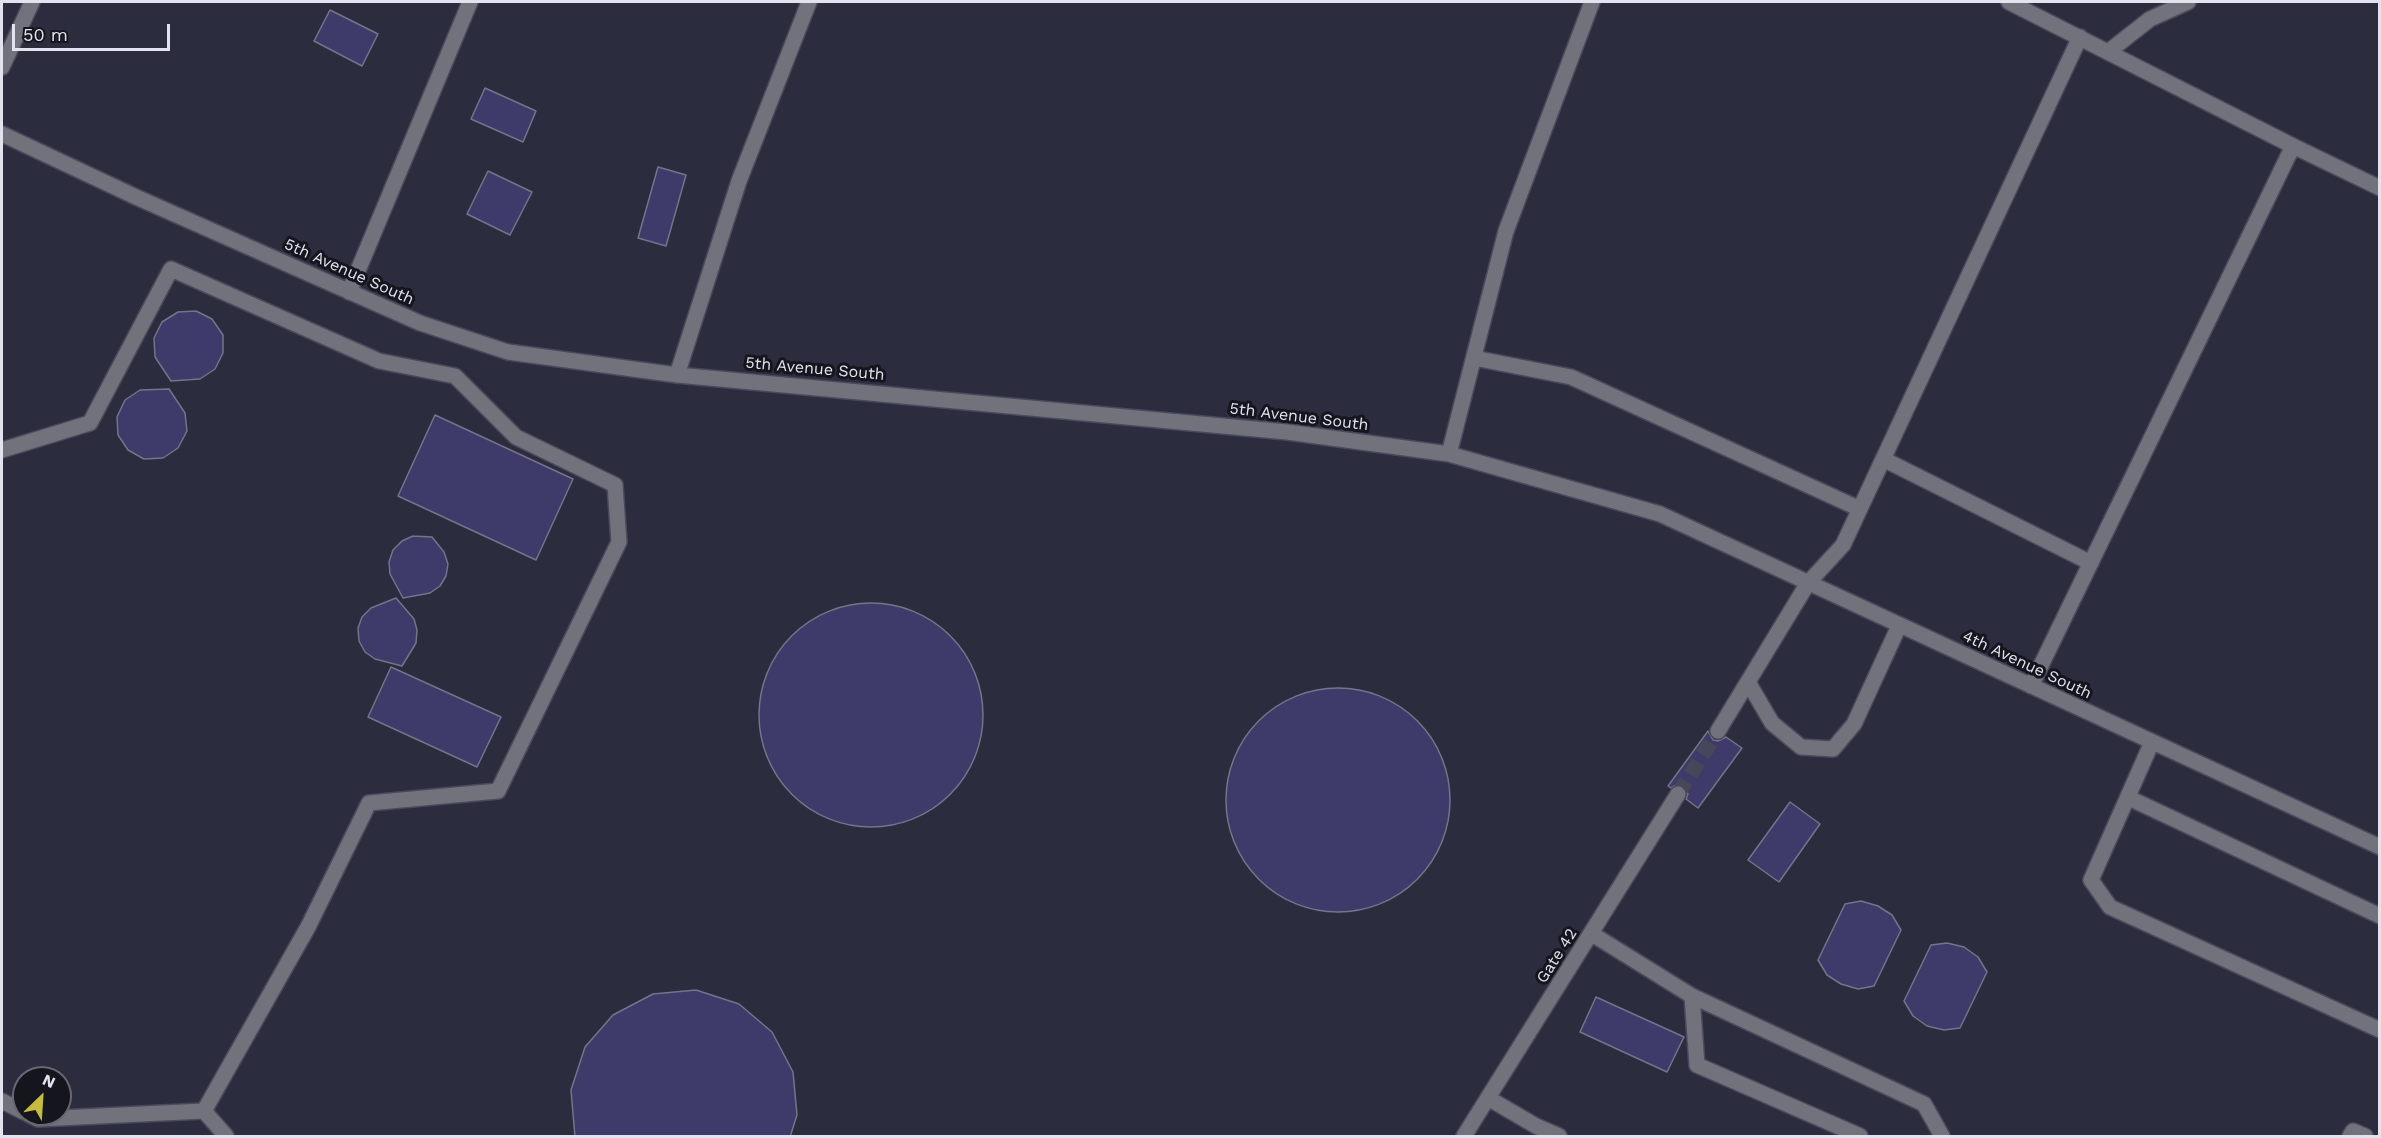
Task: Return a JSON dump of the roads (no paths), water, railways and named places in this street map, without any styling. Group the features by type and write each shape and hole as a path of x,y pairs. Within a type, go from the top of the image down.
{"street":[{"path":"2,67 32,2"},
{"path":"350,292 470,2"},
{"path":"677,375 739,181 809,2"},
{"path":"1449,454 1506,231 1592,2"},
{"path":"2009,2 2379,188"},
{"path":"2108,51 2150,19 2188,2"},
{"path":"1718,731 1808,584 1843,545 2080,37"},
{"name":"5th Avenue South","path":"2,134 136,197 420,323 508,352 677,375 1275,430 1449,454 1660,514"},
{"path":"2031,686 2293,146"},
{"path":"2,450 90,423 171,269 379,361 454,376 516,437 615,485 619,542 498,791 369,803 308,927 204,1111"},
{"path":"1474,358 1571,377 1860,509"},
{"path":"1883,459 2091,563"},
{"name":"4th Avenue South","path":"1660,514 2379,847"},
{"path":"1748,682 1772,723 1801,747 1833,750 1854,724 1899,626"},
{"path":"2152,742 2091,880 2110,907 2379,1030"},
{"name":"Gate 42","path":"1464,1137 1678,794"},
{"path":"2129,798 2379,916"},
{"path":"1592,934 1692,996 1923,1104 1942,1137"},
{"path":"1692,996 1697,1065 1860,1137"},
{"path":"1488,1098 1559,1137"},
{"path":"72,1117 204,1111"},
{"path":"204,1111 226,1137"},
{"path":"2350,1137 2353,1131 2366,1137"}],"tunnel":[{"path":"1678,794 1718,731"}]}
